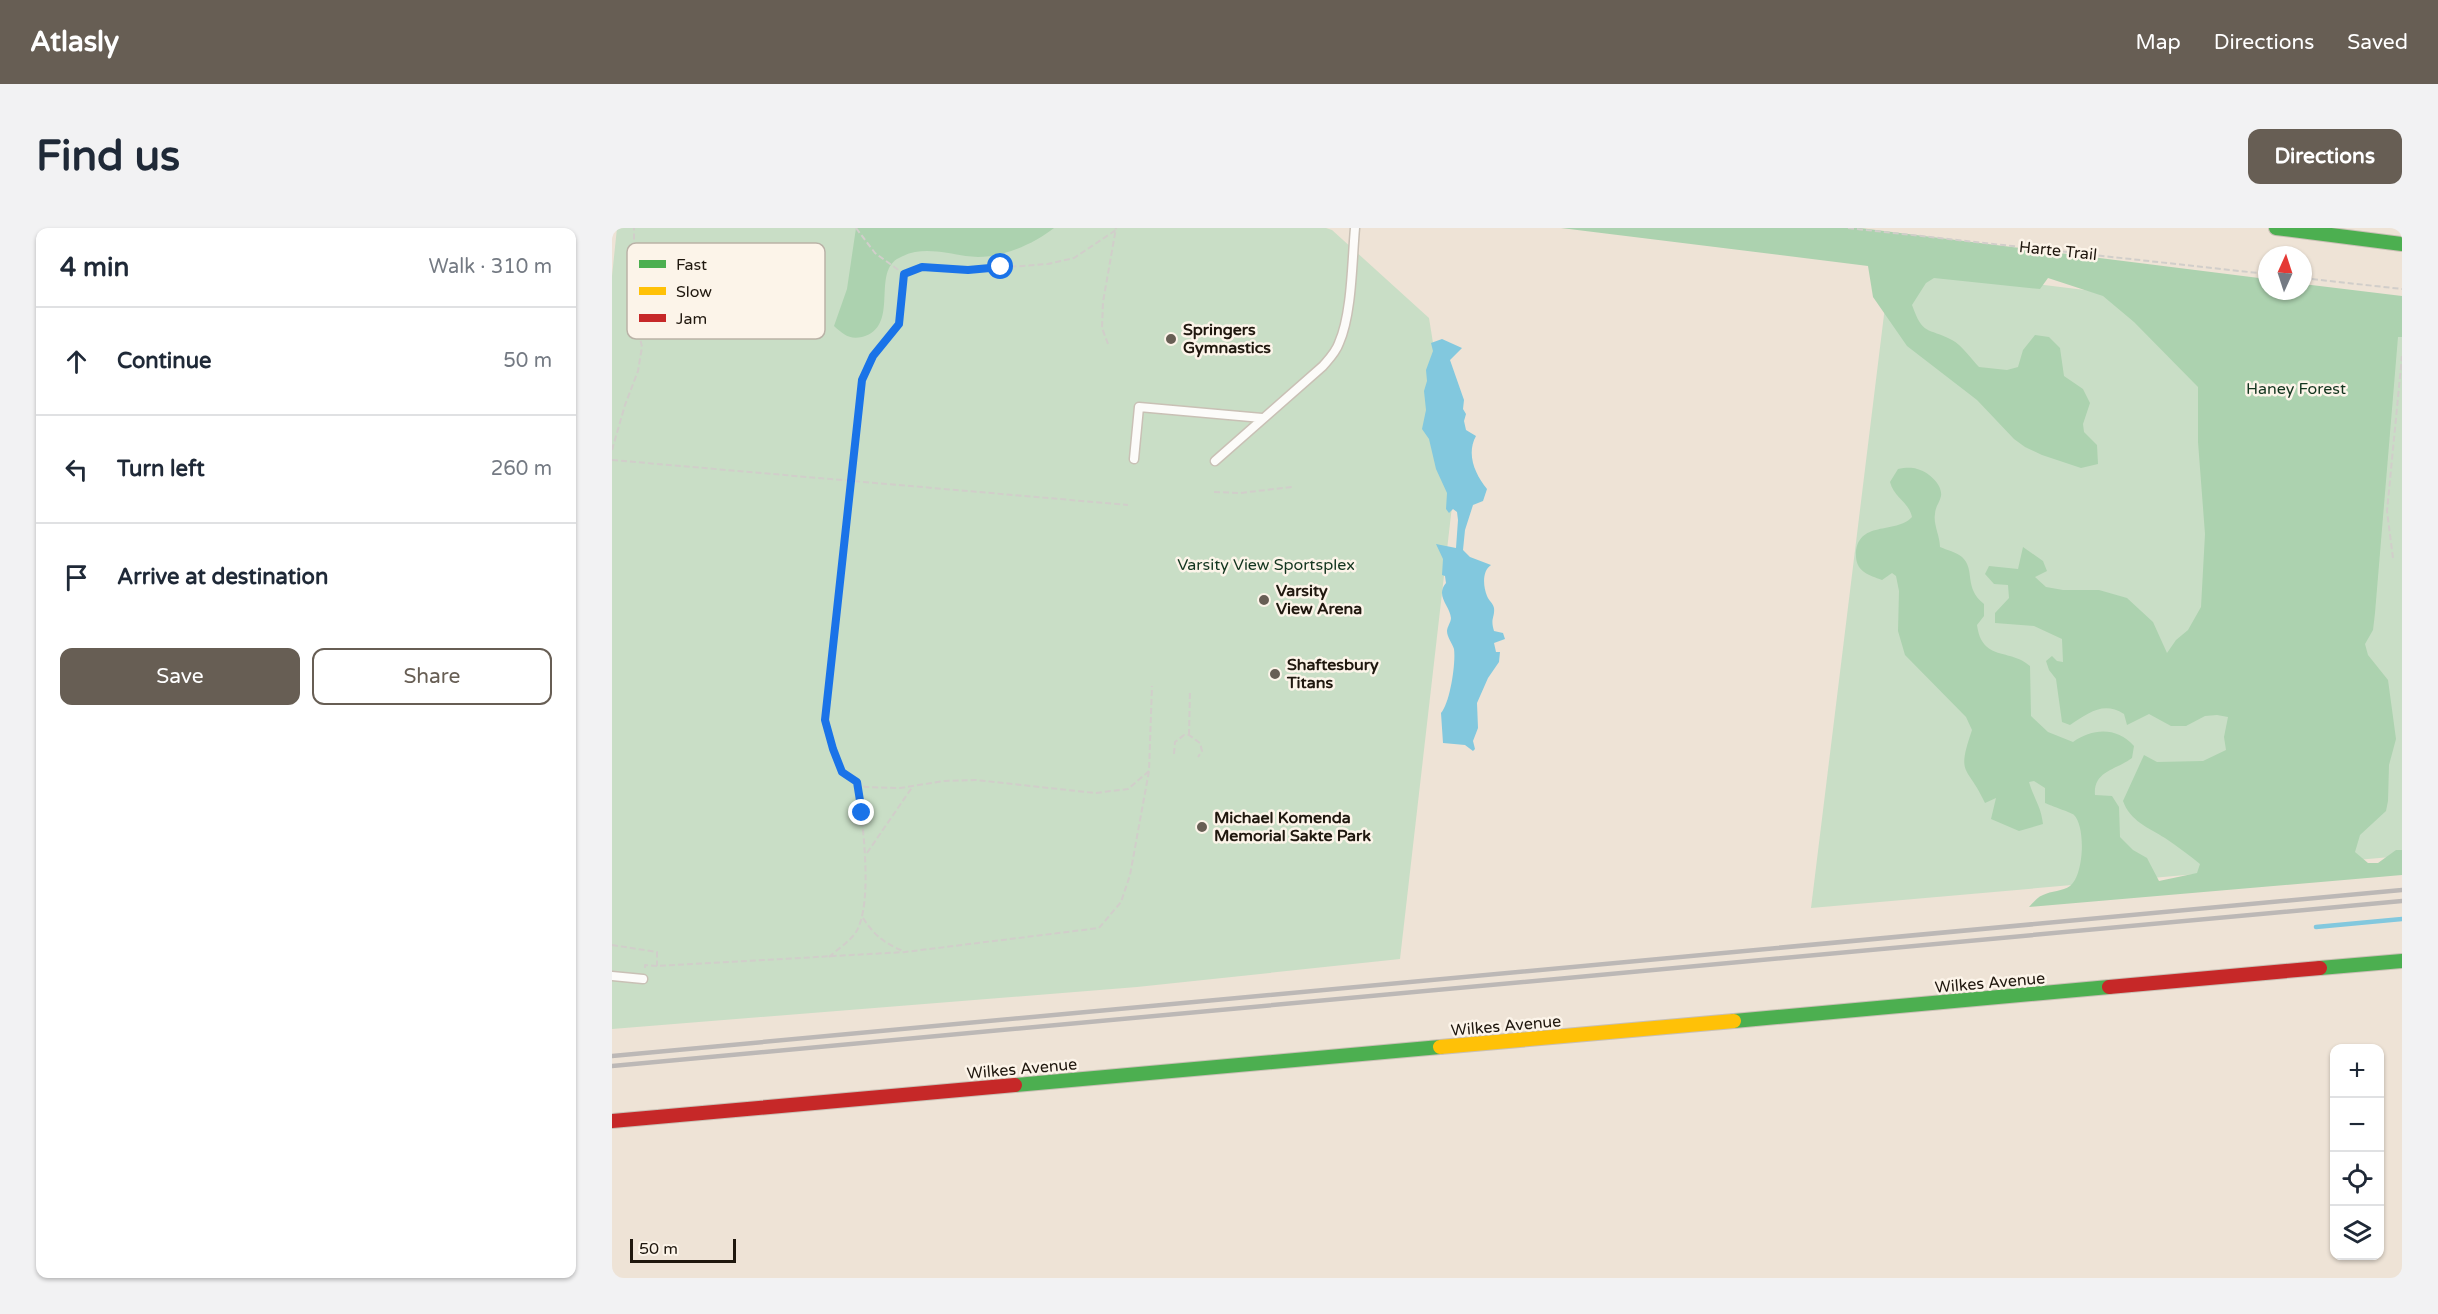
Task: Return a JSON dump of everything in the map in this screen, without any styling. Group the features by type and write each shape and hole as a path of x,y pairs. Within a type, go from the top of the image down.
{"main road":[{"path":"2276,228 2402,244"},
{"name":"Wilkes Avenue","path":"612,1121 1789,1018 2402,961"}],"lane":[{"path":"1215,461 1323,366 1339,344 1346,316 1355,228"},
{"path":"1134,459 1139,407 1262,418"},
{"path":"612,976 643,979"}],"path":[{"path":"856,228 875,253 904,274"},
{"name":"Harte Trail","path":"1848,228 2258,273"},
{"path":"904,274 922,267 968,270 1048,264 1074,258 1116,229"},
{"path":"1108,344 1102,328 1103,302 1116,229"},
{"path":"904,274 899,324 873,356 862,380 825,720 842,772 865,787 900,788 944,781 976,780 1095,793 1128,789 1149,771"},
{"path":"2312,279 2402,289"},
{"path":"612,450 638,371 642,347 640,339"},
{"path":"2393,558 2387,511 2402,356"},
{"path":"612,460 1128,505"},
{"path":"1214,492 1240,493 1292,486"},
{"path":"643,979 645,965 905,952 1099,928 1121,902 1130,875 1149,771 1152,686"},
{"path":"1189,735 1190,690"},
{"path":"1174,754 1175,742 1184,735 1189,735 1200,743 1202,751 1198,758"},
{"path":"829,957 855,934 863,918 866,854 857,782"},
{"path":"866,854 913,786"},
{"path":"863,918 872,933 887,944 905,952"},
{"path":"612,945 657,952 657,966"}],"green space":[{"name":"Varsity View Sportsplex","path":"617,228 1326,228 1332,230 1429,318 1455,480 1400,959 1137,987 612,1029 612,276"},
{"path":"856,228 1054,228 1028,244 998,255 978,257 927,251 907,254 897,259 890,267 886,277 880,323 873,331 862,337 853,338 846,336 834,326 847,289"},
{"name":"Haney Forest","path":"1561,228 1860,228 2258,278 2258,300 2312,300 2312,285 2402,296 2402,337 2398,337 2375,613 2373,630 2365,644 2368,655 2388,680 2396,739 2389,765 2386,811 2360,835 2355,852 2368,863 2378,863 2396,850 2402,850 2402,875 2029,907 2041,896 2067,888 2075,881 2082,851 2078,821 2073,814 2045,803 2045,788 2034,781 2029,782 2041,812 2043,824 2019,831 1991,819 1996,798 1985,803 1964,763 1972,730 1966,717 1905,655 1898,631 1899,591 1896,576 1892,573 1882,580 1861,570 1856,557 1857,545 1869,532 1896,526 1912,517 1908,507 1890,482 1898,469 1917,469 1934,479 1941,491 1935,518 1940,547 1957,554 1966,562 1974,591 1984,604 1984,616 1977,625 1980,637 1985,644 1998,653 2014,657 2030,666 2031,716 2048,732 2073,742 2089,734 2105,732 2120,735 2134,746 2132,758 2107,772 2098,781 2095,795 2112,796 2119,807 2120,837 2133,850 2147,858 2159,881 2197,873 2200,864 2135,819 2123,801 2144,755 2157,762 2203,761 2226,750 2224,737 2228,717 2205,716 2186,726 2171,726 2149,714 2127,725 2124,714 2116,710 2103,709 2096,710 2070,725 2062,722 2056,679 2046,661 2052,656 2057,661 2063,662 2062,639 2034,626 1995,623 1995,613 2009,598 2008,585 1994,584 1985,574 1989,566 2018,569 2023,547 2043,561 2047,571 2035,577 2046,587 2063,590 2099,590 2127,598 2153,622 2167,653 2176,640 2188,630 2201,607 2205,534 2198,442 2198,387 2134,322 2103,296 2048,278 2040,289 1934,278 1926,283 1912,305 1919,322 1927,329 1956,342 1979,367 2007,370 2018,367 2023,350 2035,335 2049,337 2060,348 2064,376 2083,389 2090,403 2083,424 2084,432 2097,445 2098,464 2081,468 2042,455 2014,439 1977,400 1907,346 1873,297 1868,266"},
{"path":"1890,266 2402,329 2402,856 1811,908"}],"water":[{"path":"1442,339 1462,348 1450,360 1464,400 1466,430 1476,436 1472,450 1473,464 1487,489 1483,501 1473,505 1465,530 1463,550 1470,557 1491,565 1486,571 1485,588 1494,608 1492,623 1494,631 1503,633 1505,639 1494,643 1496,652 1500,652 1499,662 1488,678 1477,703 1478,728 1473,741 1475,749 1473,751 1465,745 1443,743 1441,713 1450,692 1454,649 1447,631 1451,618 1442,597 1446,583 1445,576 1442,575 1443,559 1436,544 1456,548 1458,520 1457,512 1453,509 1449,513 1446,509 1447,493 1436,469 1429,439 1422,429 1426,410 1424,391 1427,381 1426,370 1433,351 1431,343"}],"waterway":[{"path":"2316,927 2402,919"}],"railway":[{"path":"612,1056 2402,890"},
{"path":"612,1066 2402,901"}],"traffic: fast":[{"path":"2276,228 2402,244"},
{"path":"2320,968 2402,961"},
{"path":"1734,1021 2109,987"},
{"path":"1015,1085 1440,1047"}],"traffic: slow":[{"path":"1440,1047 1734,1021"}],"traffic: jam":[{"path":"2109,987 2320,968"},
{"path":"612,1121 1015,1085"}],"place":[{"name":"Springers Gymnastics","path":"1171,339"},
{"name":"Varsity View Arena","path":"1264,600"},
{"name":"Shaftesbury Titans","path":"1275,674"},
{"name":"Michael Komenda Memorial Sakte Park","path":"1202,827"}],"route":[{"path":"862,813 857,782 842,772 825,720 862,380 873,356 899,324 904,274 922,267 968,270 1001,267"}]}
